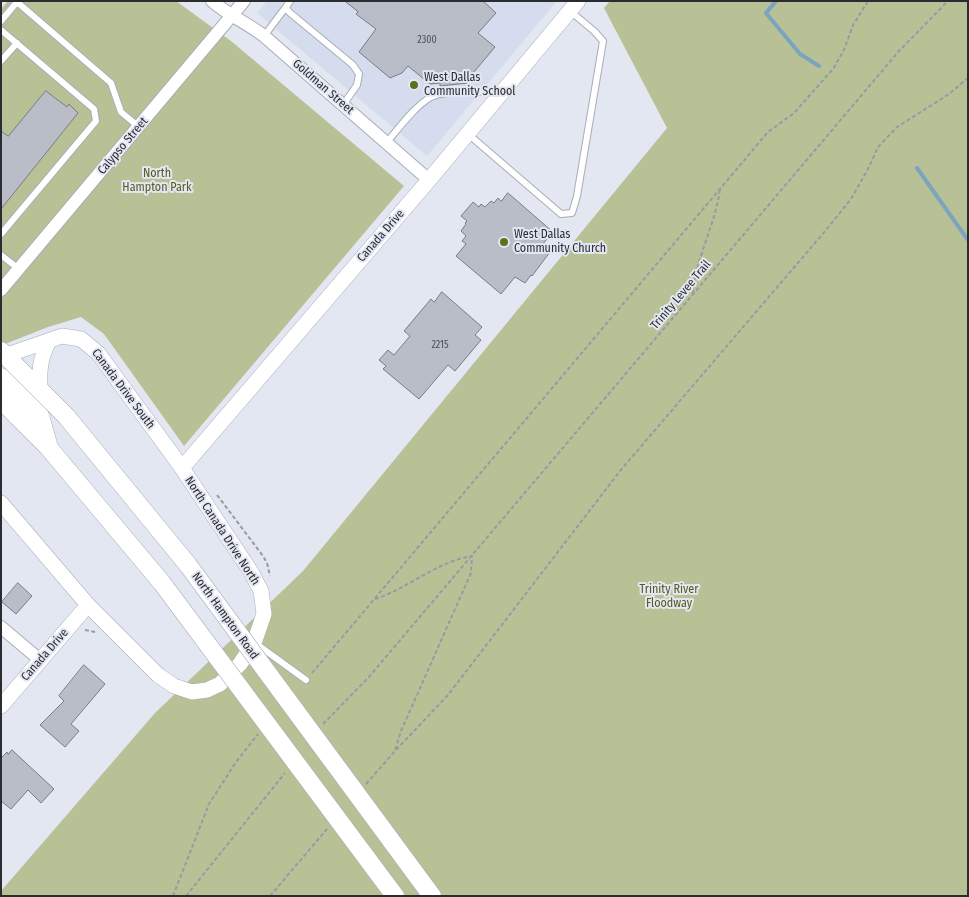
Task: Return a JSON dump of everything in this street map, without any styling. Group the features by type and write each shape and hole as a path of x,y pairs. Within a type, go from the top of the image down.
{"main road":[{"name":"North Hampton Road","path":"4,353 66,416 188,565 432,896"},
{"path":"1,377 40,416 48,447"},
{"path":"4,406 48,447 162,583 395,896"}],"street":[{"name":"Goldman Street","path":"212,1 264,36 429,180"},
{"name":"Calypso Street","path":"1,290 244,1"},
{"name":"Canada Drive","path":"182,468 429,180 574,6"},
{"name":"Canada Drive South","path":"4,353 62,336 81,339 98,353 182,468"},
{"path":"40,390 40,361 49,341"},
{"name":"North Canada Drive North","path":"88,605 158,675 174,686 192,692 207,690 220,684 240,664 254,642 264,614 261,591 251,572 182,468"},
{"path":"1,503 88,605"},
{"name":"Canada Drive","path":"1,706 88,605"},
{"path":"1,627 40,660"}],"lane":[{"path":"1,21 17,2 111,83 121,112 139,127"},
{"path":"264,36 288,4"},
{"path":"288,4 289,12 353,66 359,74 357,85 344,105"},
{"path":"467,134 561,214 572,213 577,196 603,41 574,6"},
{"path":"1,30 94,109 96,121 1,234"},
{"path":"1,61 17,44"},
{"path":"387,142 421,104 432,96 461,92 491,92 500,94"},
{"path":"1,255 19,269"},
{"path":"254,642 306,680"}],"path":[{"path":"306,680 768,132 794,113 833,69 868,1"},
{"name":"Trinity Levee Trail","path":"431,604 899,52 948,1"},
{"path":"364,787 448,695 620,471 851,199 878,147 897,126 949,94 968,78"},
{"path":"693,295 694,279 718,207 720,188"},
{"path":"376,599 388,595 424,574 457,559 472,556 471,573 401,731 395,751"},
{"path":"173,896 209,804 236,762 262,729"},
{"path":"270,896 332,824"}],"shaded area":[{"name":"West Dallas Community School","path":"267,1 557,1 427,156 257,13"}],"green space":[{"name":"North Hampton Park","path":"8,1 176,1 231,41 404,186 184,446 104,334 81,317 48,327 5,344 1,341 1,9"},
{"name":"Trinity River Floodway","path":"610,1 968,1 968,896 1,896 1,891 155,713 303,571 667,128 604,8"}],"building":[{"path":"345,1 483,1 496,13 478,33 495,47 468,79 468,83 440,86 440,83 430,84 408,66 402,73 390,78 359,52 376,29 356,14 358,12"},
{"path":"46,91 67,107 69,104 78,113 1,209 1,131 8,136"},
{"name":"West Dallas Community Church","path":"508,193 553,232 542,245 550,252 532,276 525,283 515,277 501,294 456,256 466,244 462,241 466,236 461,231 467,221 461,216 473,202 479,207 481,204 485,207 491,201 494,203 498,198 501,201"},
{"path":"442,292 482,327 475,335 481,340 455,371 448,365 419,399 383,369 386,366 379,360 388,350 394,355 410,336 404,331 431,299 434,302"},
{"path":"18,583 32,596 16,614 2,602"},
{"path":"84,665 105,684 71,724 79,731 65,747 40,725 64,701 59,696"},
{"path":"12,750 54,789 41,803 28,790 11,809 1,801 1,758"}],"waterway":[{"path":"776,1 766,13 800,54 819,66"},
{"path":"917,168 968,240"}],"place":[{"name":"West Dallas Community School","path":"414,85"},
{"name":"West Dallas Community Church","path":"504,242"}]}
